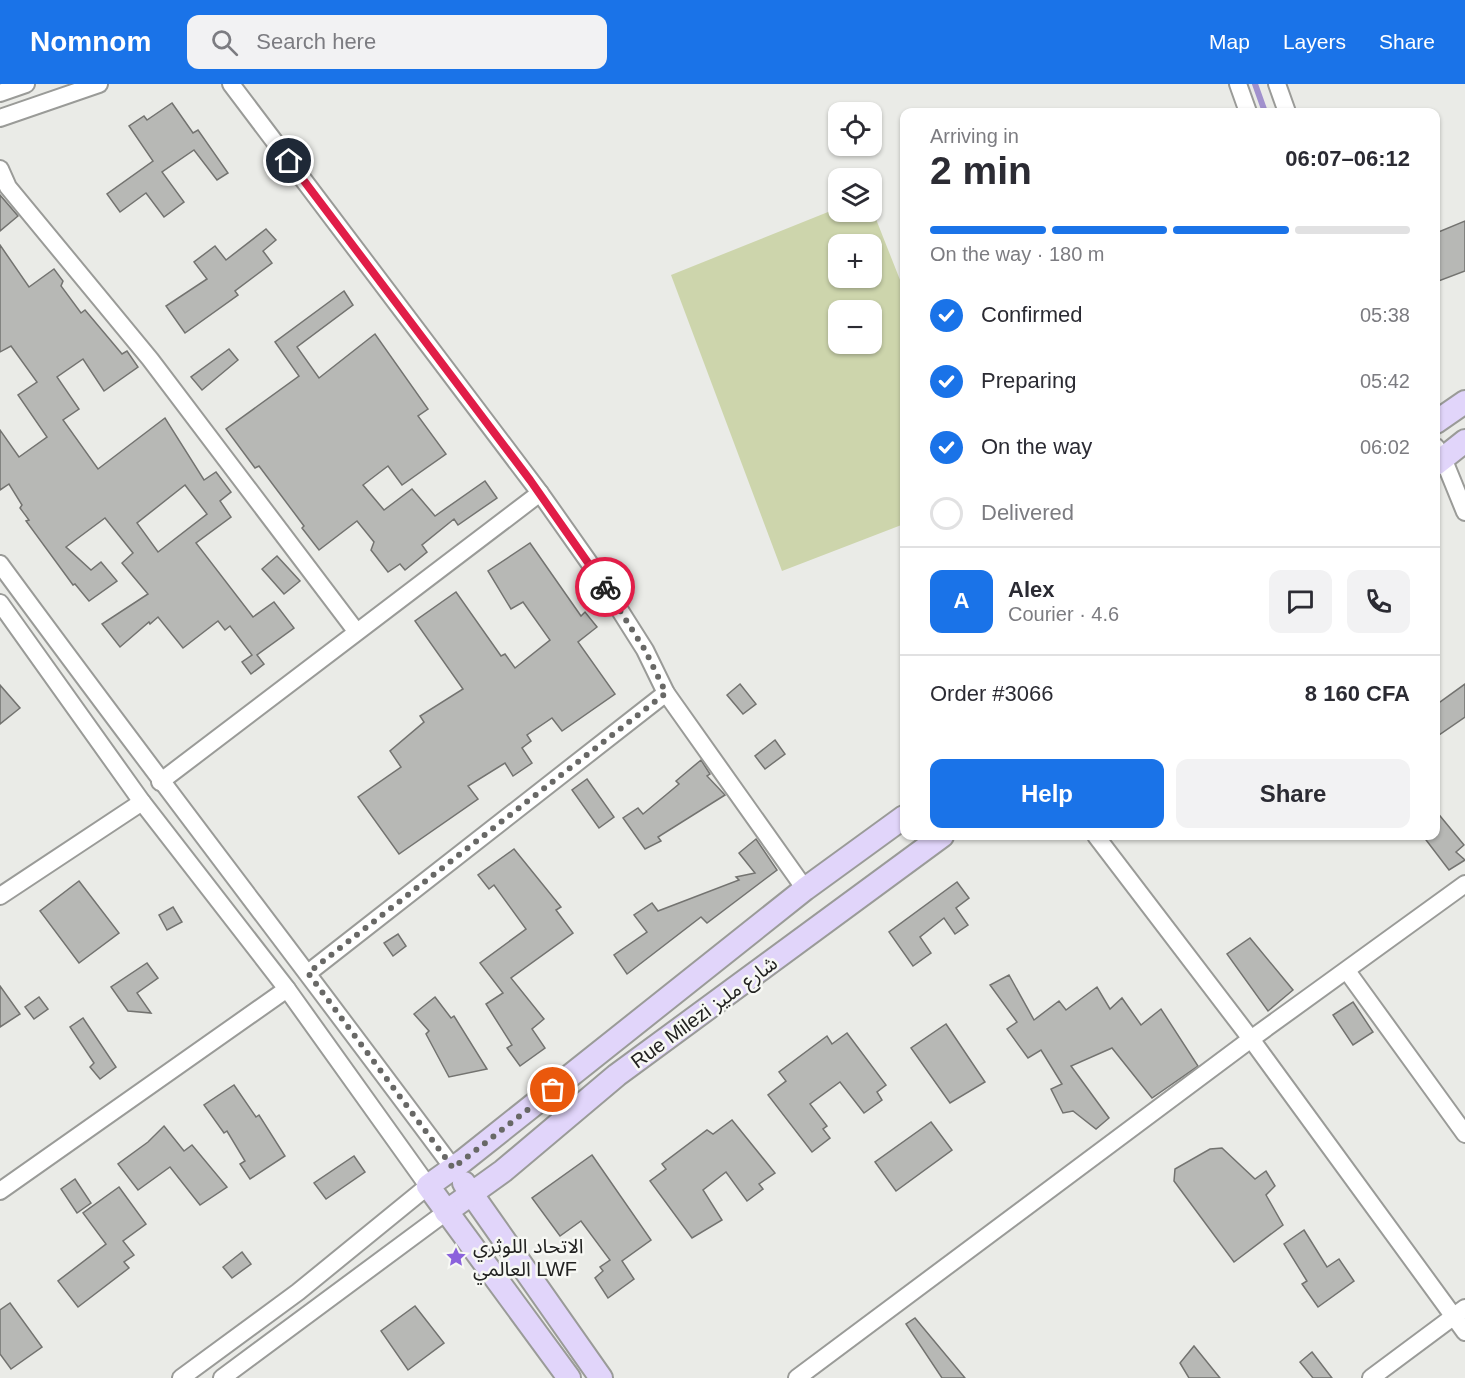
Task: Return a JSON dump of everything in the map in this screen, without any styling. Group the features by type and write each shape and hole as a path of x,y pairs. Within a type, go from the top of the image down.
{"street":[{"path":"0,93 26,84"},
{"path":"0,118 99,84"},
{"path":"231,84 540,493 595,571 645,650 666,693 806,889"},
{"path":"1238,84 1247,108"},
{"path":"1277,84 1286,108"},
{"path":"0,169 8,186 150,359 356,631"},
{"path":"1440,419 1465,402"},
{"path":"1440,456 1465,441"},
{"path":"1440,461 1465,512"},
{"path":"160,782 540,493"},
{"path":"0,564 160,782 308,973 453,1168 601,1378"},
{"path":"0,603 142,802 287,989 446,1212 569,1378"},
{"path":"308,973 666,693"},
{"path":"0,896 142,802"},
{"name":"Rue Milezi شارع مليز","path":"428,1186 806,889 900,820"},
{"name":"Rue Milezi شارع مليز","path":"446,1212 472,1194 617,1075 937,840"},
{"path":"1099,840 1460,1312 1465,1332"},
{"path":"797,1378 1251,1039 1465,884"},
{"path":"1347,971 1465,1134"},
{"path":"0,1191 287,989"},
{"path":"181,1378 298,1292 428,1186"},
{"path":"222,1378 446,1212"},
{"path":"1371,1378 1460,1312"}],"green space":[{"path":"828,212 828,222 877,222 882,234 828,234 828,288 882,288 882,234 900,280 900,526 782,571 671,275"}],"building":[{"path":"172,103 193,133 198,130 228,173 217,180 194,150 162,172 184,202 164,217 146,193 120,212 107,194 153,161 129,126 144,116 147,120"},
{"path":"0,195 18,216 0,231"},
{"path":"1465,221 1465,271 1440,280 1440,231"},
{"path":"266,229 276,240 263,251 272,263 235,291 238,295 185,333 166,306 207,279 194,262 215,246 226,260"},
{"path":"0,245 29,287 54,269 63,281 61,286 81,313 85,310 122,354 127,351 138,367 104,391 83,359 57,377 79,409 63,420 98,469 165,418 204,480 216,472 231,492 220,501 231,517 196,543 253,617 274,602 294,628 257,655 264,664 251,674 242,662 252,655 230,626 225,630 218,621 183,648 158,617 120,647 102,624 148,594 122,563 133,553 105,518 66,547 91,570 101,562 117,581 89,601 75,584 73,585 26,521 29,520 20,508 22,505 9,484 0,490 0,430 19,457 47,437 18,395 37,382 11,346 0,352","holes":["185,485 207,514 158,552 137,523"]},
{"path":"344,291 353,305 297,347 319,378 375,334 428,409 418,416 446,454 402,485 388,466 363,485 384,510 412,489 435,516 485,481 497,498 458,525 454,519 422,545 427,552 405,570 400,564 388,572 371,550 374,542 357,521 319,550 259,466 255,468 226,429 299,376 275,342"},
{"path":"229,349 238,360 202,390 191,377"},
{"path":"530,543 581,616 585,612 597,627 578,642 615,694 562,731 552,718 527,735 531,741 522,748 532,763 513,776 505,763 468,786 478,799 399,854 358,797 401,767 390,751 424,722 420,716 463,689 415,621 456,592 501,656 505,654 515,668 550,640 523,602 511,609 488,571"},
{"path":"277,556 300,581 284,594 262,569"},
{"path":"740,684 756,704 743,714 727,695"},
{"path":"1465,684 1465,717 1440,734 1440,702"},
{"path":"0,685 20,708 0,724"},
{"path":"775,740 785,754 765,769 755,756"},
{"path":"701,760 710,774 707,776 725,795 658,837 661,841 645,849 623,818 638,808 643,814 679,784 676,781"},
{"path":"587,779 614,817 599,828 572,790"},
{"path":"1440,816 1464,845 1456,852 1465,860 1449,870 1426,840 1440,840"},
{"path":"756,839 777,870 707,923 701,917 627,974 614,955 647,932 634,915 652,903 658,911 739,880 736,877 755,873 739,853"},
{"path":"514,849 561,907 556,910 573,933 511,978 544,1019 532,1029 545,1048 520,1066 507,1048 512,1045 486,1004 503,993 480,963 526,929 494,885 489,889 478,875"},
{"path":"79,881 119,933 79,963 40,911"},
{"path":"957,882 969,898 956,908 968,925 955,934 944,918 920,937 931,953 913,966 889,932"},
{"path":"173,907 182,922 167,930 159,915"},
{"path":"398,934 406,946 393,956 384,943"},
{"path":"1250,938 1293,990 1268,1011 1227,954"},
{"path":"147,963 158,978 137,993 151,1013 128,1011 111,987"},
{"path":"1009,975 1034,1020 1059,1001 1066,1010 1097,987 1110,1009 1122,998 1141,1025 1161,1009 1198,1066 1152,1098 1112,1048 1071,1066 1109,1118 1096,1129 1073,1111 1063,1113 1051,1089 1062,1084 1041,1050 1028,1058 1007,1029 1017,1022 990,985"},
{"path":"0,986 20,1014 0,1027"},
{"path":"39,997 48,1009 34,1019 25,1007"},
{"path":"435,997 451,1018 454,1016 487,1069 449,1077 426,1034 429,1031 414,1014"},
{"path":"1353,1002 1373,1032 1353,1045 1333,1015"},
{"path":"83,1018 116,1067 100,1079 90,1067 94,1063 70,1027"},
{"path":"946,1024 985,1082 950,1103 911,1048"},
{"path":"847,1033 886,1085 877,1092 882,1100 864,1113 840,1082 810,1104 827,1126 823,1129 830,1138 812,1152 768,1095 786,1081 779,1072 827,1036 832,1044"},
{"path":"234,1085 256,1117 259,1115 285,1156 250,1179 240,1164 245,1161 227,1131 224,1133 204,1105"},
{"path":"732,1120 775,1173 759,1184 763,1189 747,1201 726,1172 703,1190 722,1220 692,1238 650,1181 666,1169 662,1164 707,1130 713,1134"},
{"path":"931,1122 952,1150 896,1191 875,1162"},
{"path":"164,1126 184,1151 192,1145 227,1187 200,1205 170,1167 138,1190 118,1164 148,1142"},
{"path":"1222,1148 1255,1179 1266,1171 1275,1186 1266,1195 1283,1225 1234,1262 1174,1181 1175,1169 1210,1149"},
{"path":"592,1155 651,1240 622,1261 634,1279 608,1298 595,1278 603,1271 600,1267 610,1260 581,1221 560,1236 532,1198"},
{"path":"354,1156 365,1172 326,1199 314,1183"},
{"path":"75,1179 91,1203 77,1213 61,1189"},
{"path":"119,1187 146,1224 123,1241 134,1255 124,1262 129,1268 78,1307 58,1281 106,1244 83,1213"},
{"path":"1304,1230 1327,1267 1339,1259 1354,1281 1318,1307 1302,1284 1307,1281 1284,1244"},
{"path":"242,1252 251,1264 232,1278 223,1267"},
{"path":"10,1303 42,1347 11,1369 0,1354 0,1310"},
{"path":"415,1306 444,1343 408,1370 381,1331"},
{"path":"915,1318 965,1378 942,1378 906,1324"},
{"path":"1194,1346 1220,1378 1189,1378 1180,1363"},
{"path":"1312,1352 1332,1378 1313,1378 1300,1362"}],"waterway":[{"path":"1255,84 1264,108"}],"way so far":[{"path":"553,1090 453,1168 308,973 666,693 645,650 605,587"}],"place":[{"name":"الاتحاد اللوثري العالمي LWF","path":"456,1257"}],"route":[{"path":"289,161 530,480 605,587"}]}
